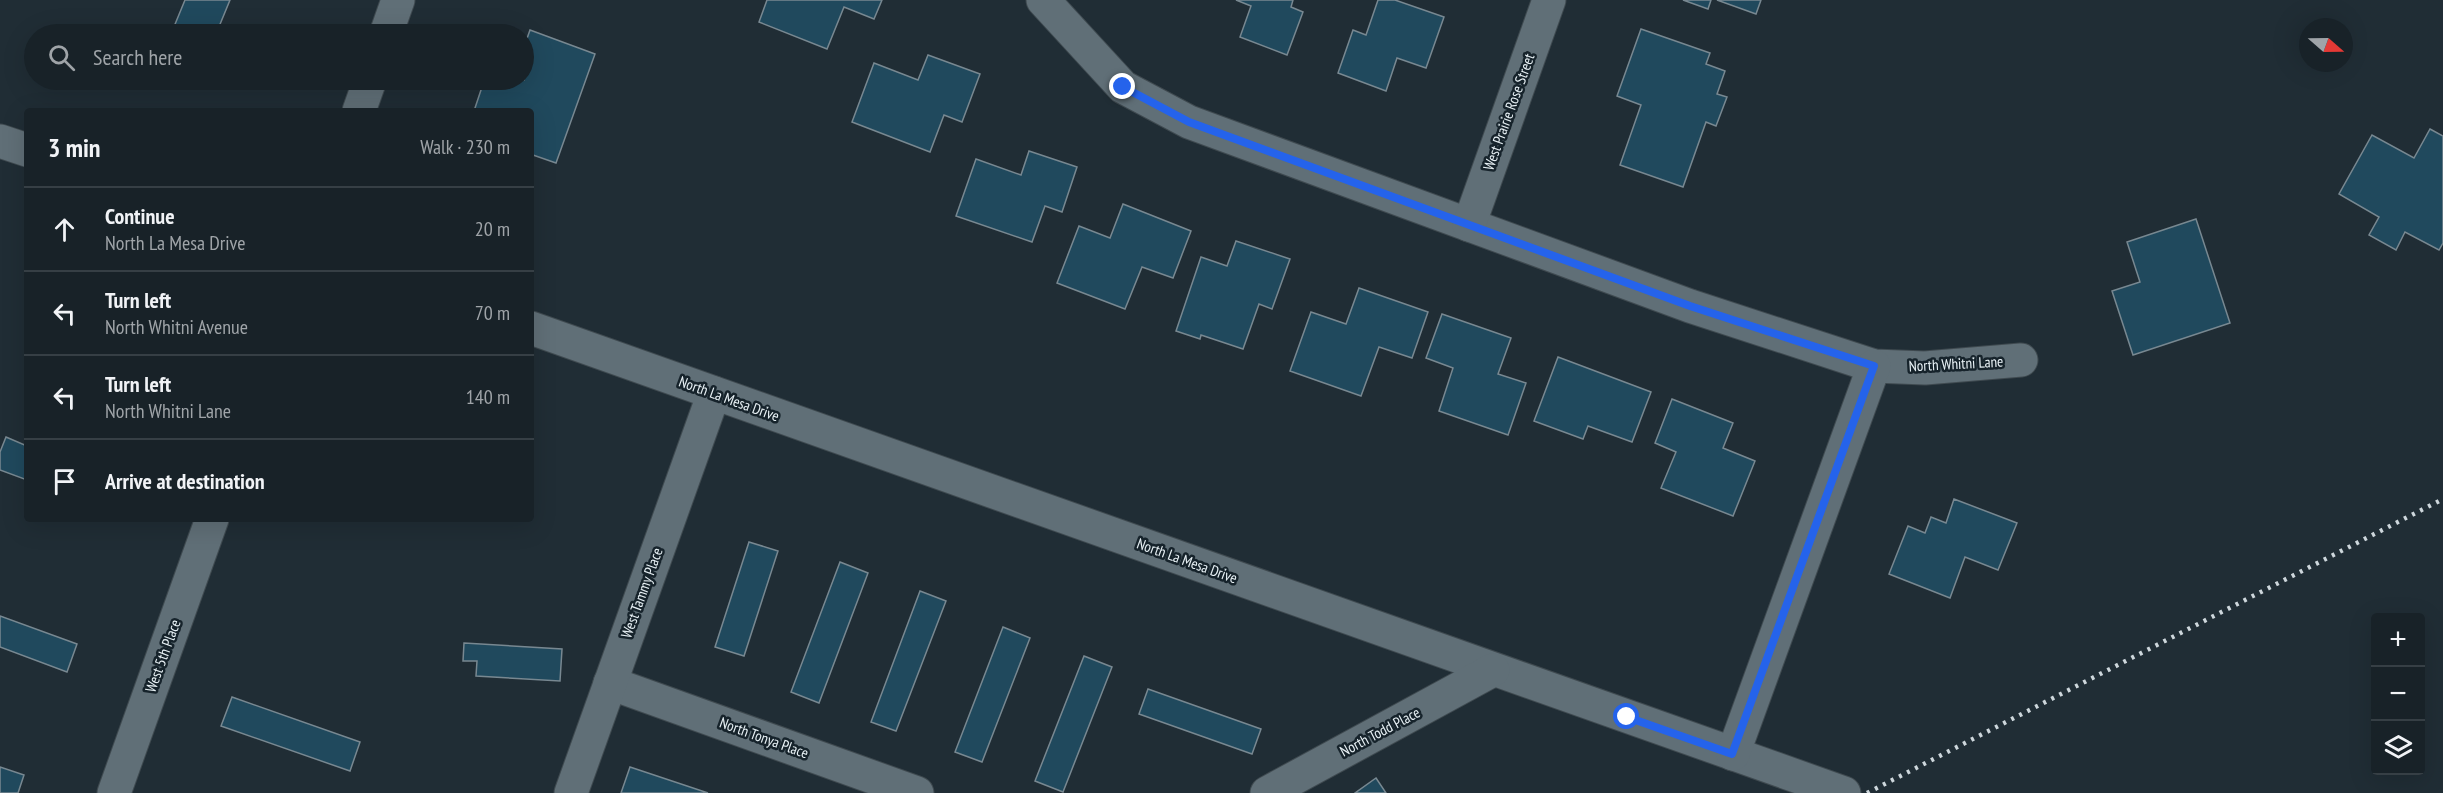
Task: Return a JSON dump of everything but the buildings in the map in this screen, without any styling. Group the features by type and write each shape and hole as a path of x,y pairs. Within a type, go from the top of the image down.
{"street":[{"path":"390,24 398,0"},
{"name":"North Whitni Lane","path":"1043,0 1123,87 1179,117 1469,225 1690,306 1874,366 1925,368 2021,360"},
{"name":"West Prairie Rose Street","path":"1469,225 1549,0"},
{"path":"360,108 366,90"},
{"path":"0,141 24,149"},
{"name":"North La Mesa Drive","path":"534,329 1844,793"},
{"path":"1732,754 1874,366"},
{"name":"West Tammy Place","path":"571,793 714,393"},
{"name":"West 5th Place","path":"114,793 212,522"},
{"name":"North Todd Place","path":"1267,793 1493,670"},
{"name":"North Tonya Place","path":"610,683 917,793"}],"railway":[{"path":"1867,793 2443,499"}],"route":[{"path":"1123,87 1189,122 1690,306 1874,366 1732,754 1627,717"}]}
